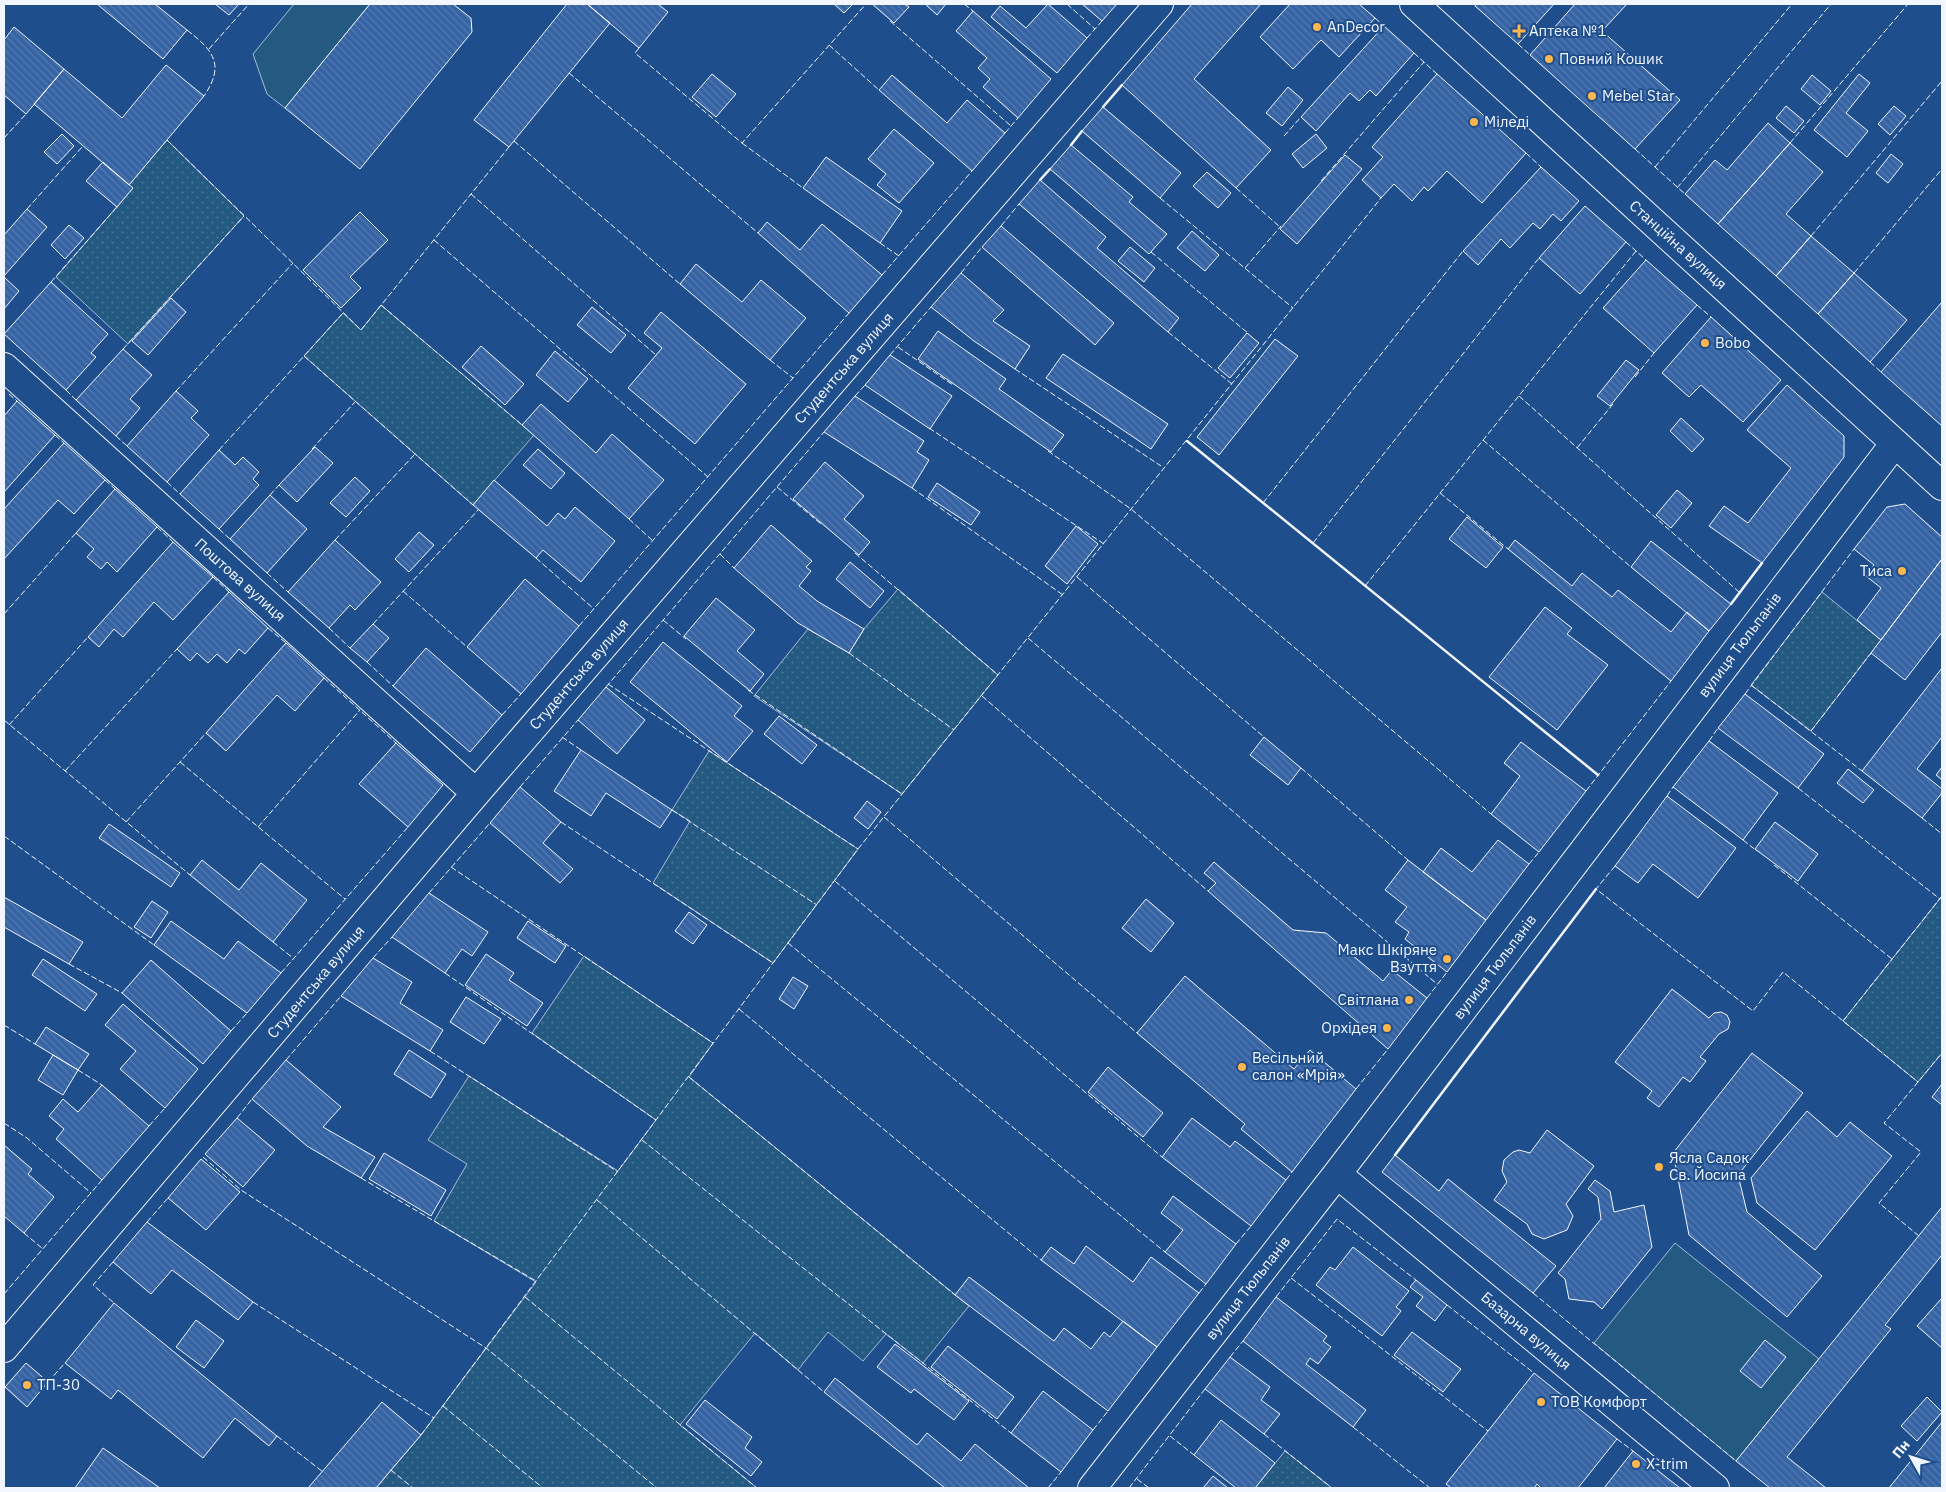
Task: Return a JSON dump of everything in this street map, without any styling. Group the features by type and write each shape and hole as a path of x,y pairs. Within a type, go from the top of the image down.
{"street":[{"name":"Студентська вулиця","path":"4,1348 476,793 1159,4"},
{"name":"Станційна вулиця","path":"1414,4 1942,486"},
{"name":"Поштова вулиця","path":"4,367 476,793"},
{"name":"вулиця Тюльпанів","path":"1092,1488 1336,1174 1895,443"},
{"name":"Базарна вулиця","path":"1336,1174 1715,1488"}],"shaded area":[{"path":"294,4 370,4 285,108 267,94 253,54"},
{"path":"167,140 244,216 128,344 56,277 133,188 129,185"},
{"path":"381,305 534,435 473,505 304,356 343,313 361,330"},
{"path":"898,589 998,675 902,794 754,696 808,629 849,653 864,629"},
{"path":"1822,592 1881,640 1811,731 1751,685"},
{"path":"709,751 858,849 773,963 653,883 690,821 672,810"},
{"path":"1942,896 1942,1053 1918,1082 1843,1021"},
{"path":"584,956 713,1043 689,1077 969,1306 923,1363 886,1334 863,1361 828,1332 798,1370 755,1333 680,1425 757,1488 376,1488 421,1435 536,1282 434,1221 467,1164 428,1140 469,1076 618,1171 656,1120 532,1033"},
{"path":"1675,1243 1819,1359 1736,1461 1594,1343"},
{"path":"1285,1451 1332,1488 1255,1488"}],"building":[{"path":"97,4 155,4 187,30 163,59"},
{"path":"215,4 239,4 229,15"},
{"path":"370,4 453,4 471,18 472,32 360,169 285,108"},
{"path":"567,4 587,4 610,23 509,147 474,120"},
{"path":"587,4 658,4 668,12 639,48"},
{"path":"834,4 853,4 844,13"},
{"path":"872,4 905,4 909,7 894,23"},
{"path":"925,4 946,4 937,15"},
{"path":"1048,4 1087,38 1057,73 991,17 1000,6 1026,28"},
{"path":"1082,4 1117,4 1102,21"},
{"path":"1192,4 1261,4 1194,79 1271,150 1236,188 1122,85"},
{"name":"AnDecor","path":"1290,4 1359,4 1375,18 1339,57 1321,40 1293,69 1260,37"},
{"path":"1476,4 1554,4 1518,44 1475,6"},
{"path":"1575,4 1627,4 1602,31 1680,100 1635,149 1530,55"},
{"path":"973,11 1051,79 1018,118 983,87 990,79 978,68 987,58 956,31"},
{"path":"1384,26 1414,53 1376,96 1370,90 1359,101 1350,93 1316,131 1301,117"},
{"path":"14,27 64,69 26,114 4,95 4,40"},
{"path":"166,65 204,96 129,185 34,104 64,69 122,118"},
{"path":"712,74 736,94 716,117 692,97"},
{"path":"1437,74 1526,153 1482,203 1447,171 1428,191 1424,187 1412,201 1394,184 1381,198 1362,180 1383,157 1372,147"},
{"path":"1859,74 1870,83 1846,113 1868,131 1847,157 1814,130"},
{"path":"892,75 947,123 967,100 1005,133 972,171 879,90"},
{"path":"1812,75 1831,91 1820,105 1801,89"},
{"path":"1288,87 1303,100 1282,126 1266,113"},
{"path":"1786,106 1804,121 1794,133 1776,118"},
{"path":"1894,106 1906,116 1890,135 1878,124"},
{"path":"1103,107 1181,173 1160,198 1082,131"},
{"path":"1768,123 1790,143 1718,224 1685,194 1715,160 1727,170"},
{"path":"894,129 934,163 899,203 877,185 886,174 868,159"},
{"path":"62,134 74,146 57,164 44,152"},
{"path":"1316,134 1327,148 1303,168 1292,154"},
{"path":"1790,143 1823,172 1786,214 1811,236 1776,276 1718,224"},
{"path":"1071,145 1133,197 1129,202 1167,234 1149,254 1050,169"},
{"path":"1891,154 1903,164 1888,183 1876,173"},
{"path":"1345,155 1362,169 1297,244 1280,229"},
{"path":"826,157 902,211 880,243 803,188"},
{"path":"103,162 133,188 117,207 86,181"},
{"path":"1541,167 1579,201 1561,221 1553,214 1540,229 1533,223 1510,248 1501,239 1478,265 1463,251"},
{"path":"1207,172 1231,193 1218,208 1193,186"},
{"path":"1040,180 1106,237 1097,248 1179,318 1168,332 1019,204"},
{"path":"1585,206 1626,242 1580,294 1539,258"},
{"path":"27,209 47,227 4,276 4,235"},
{"path":"360,212 388,240 350,277 361,288 341,308 303,270"},
{"path":"767,222 800,250 822,224 882,275 849,313 758,233"},
{"path":"69,225 84,238 65,259 51,245"},
{"path":"1001,226 1114,323 1095,345 982,247"},
{"path":"1192,231 1219,255 1205,271 1177,248"},
{"path":"1811,236 1854,273 1818,314 1776,276"},
{"path":"1130,247 1155,268 1144,282 1118,261"},
{"path":"1646,260 1697,305 1654,353 1603,308"},
{"path":"696,264 742,302 761,280 806,318 770,360 680,284"},
{"path":"961,273 1004,310 993,321 1030,346 1015,369 974,341 931,307"},
{"path":"1854,273 1907,320 1870,362 1818,314"},
{"path":"4,277 19,291 4,309"},
{"path":"51,282 108,334 91,353 96,357 66,390 4,334"},
{"path":"171,298 186,312 148,355 132,341"},
{"path":"1942,302 1942,426 1881,372"},
{"path":"592,307 626,335 611,353 577,325"},
{"path":"661,312 746,384 695,444 628,388 662,348 644,333"},
{"path":"1711,317 1781,380 1743,422 1701,385 1689,397 1662,373"},
{"path":"938,331 1006,379 999,389 1064,435 1051,452 918,359"},
{"path":"1247,333 1259,343 1230,378 1218,368"},
{"path":"1275,339 1298,356 1219,455 1197,437"},
{"path":"481,346 524,384 505,405 462,367"},
{"path":"123,349 152,375 130,399 140,408 116,436 76,400"},
{"path":"555,351 588,379 568,402 536,375"},
{"path":"1063,354 1168,424 1151,449 1046,378"},
{"path":"890,355 952,396 930,429 865,385"},
{"path":"1626,360 1639,370 1610,406 1597,396"},
{"path":"1787,385 1844,436 1844,457 1762,563 1709,526 1724,506 1748,523 1791,468 1747,430"},
{"path":"176,391 198,411 191,418 209,435 167,482 127,446"},
{"path":"855,396 924,441 917,452 929,460 912,488 824,432"},
{"path":"17,401 55,435 4,492 4,416"},
{"path":"541,404 596,453 612,434 664,480 629,519 522,425"},
{"path":"1681,418 1704,439 1692,452 1670,431"},
{"path":"64,443 105,480 74,514 58,500 4,559 4,509"},
{"path":"315,447 333,463 297,502 279,485"},
{"path":"538,449 565,473 551,489 523,465"},
{"path":"219,450 235,465 243,457 259,472 253,479 259,485 219,529 180,494"},
{"path":"825,462 864,496 844,519 870,542 859,555 793,499"},
{"path":"355,477 370,491 346,517 330,503"},
{"path":"494,480 547,526 558,513 565,519 575,507 615,541 581,582 543,550 536,558 473,505"},
{"path":"937,483 980,512 971,525 928,497"},
{"path":"115,489 157,527 117,572 107,562 101,569 87,557 94,549 76,533"},
{"path":"1677,490 1692,503 1671,528 1656,515"},
{"path":"270,495 307,529 267,573 230,539"},
{"name":"Тиса","path":"1905,504 1942,537 1942,559 1881,640 1857,620 1881,588 1866,576 1874,565 1854,549 1887,507"},
{"path":"1467,517 1503,547 1486,568 1449,539"},
{"path":"771,525 812,561 806,567 811,571 799,586 817,601 864,629 849,653 798,623 734,568"},
{"path":"1076,526 1098,544 1067,584 1045,566"},
{"path":"419,532 434,545 409,572 395,559"},
{"path":"335,540 381,582 355,610 350,605 329,628 288,592"},
{"path":"1515,540 1572,586 1582,573 1612,597 1618,590 1671,632 1687,612 1709,631 1671,681 1508,549"},
{"path":"1651,541 1731,604 1709,631 1631,567"},
{"path":"173,542 213,577 173,620 154,602 123,637 114,629 99,647 88,637"},
{"path":"1942,559 1942,632 1905,680 1871,653"},
{"path":"850,562 884,591 870,608 836,579"},
{"path":"525,579 579,626 521,694 467,647"},
{"path":"229,592 268,628 245,654 239,649 227,663 217,654 208,663 197,653 190,661 177,649"},
{"path":"716,598 755,630 737,651 764,674 750,691 684,636"},
{"path":"1545,607 1572,628 1567,634 1608,665 1557,730 1489,677"},
{"path":"373,624 389,638 367,662 350,648"},
{"path":"663,642 742,706 734,716 753,731 727,762 630,682"},
{"path":"286,643 324,678 295,711 277,695 226,751 206,733"},
{"path":"426,648 502,715 470,752 393,686"},
{"path":"1942,668 1942,737 1917,769 1942,789 1942,793 1922,818 1862,771"},
{"path":"606,687 645,720 617,754 578,720"},
{"path":"1745,694 1824,754 1798,788 1718,728"},
{"path":"779,716 817,745 802,764 764,734"},
{"path":"1264,737 1301,768 1288,785 1250,755"},
{"path":"1709,741 1778,793 1743,840 1673,787"},
{"path":"1521,742 1586,791 1539,852 1491,814 1520,776 1504,763"},
{"path":"396,743 443,785 408,827 359,784"},
{"path":"581,750 672,810 660,828 606,793 591,816 554,791"},
{"path":"1942,767 1942,780 1936,775"},
{"path":"1848,769 1874,790 1863,803 1837,783"},
{"path":"520,787 561,822 543,843 573,869 560,883 490,823"},
{"path":"1667,796 1736,848 1698,898 1653,864 1638,883 1615,866"},
{"path":"867,801 881,812 868,829 854,818"},
{"path":"1775,822 1818,854 1798,881 1755,849"},
{"path":"109,824 180,873 171,887 99,838"},
{"path":"1498,840 1529,864 1486,920 1423,872 1441,848 1472,872"},
{"path":"202,860 239,890 261,863 307,900 273,942 190,875"},
{"path":"1408,860 1486,920 1447,972 1405,939 1409,932 1395,922 1407,907 1385,890"},
{"path":"1214,862 1293,930 1326,933 1383,981 1392,970 1427,998 1388,1049 1208,891 1216,883 1204,873"},
{"path":"429,893 488,932 472,956 462,949 445,973 392,937"},
{"path":"4,897 83,942 69,964 4,927"},
{"path":"1146,899 1174,923 1151,952 1122,928"},
{"path":"152,901 168,912 151,938 134,927"},
{"path":"689,912 707,925 693,944 675,931"},
{"path":"171,921 224,959 238,941 281,973 247,1013 154,945"},
{"path":"528,921 566,946 555,963 517,938"},
{"path":"486,954 514,973 509,980 543,1003 527,1026 465,985"},
{"path":"373,958 412,982 400,1003 443,1030 430,1051 341,996"},
{"path":"43,959 97,994 85,1011 32,975"},
{"path":"151,960 231,1031 203,1064 122,993"},
{"path":"1185,976 1294,1069 1310,1050 1356,1089 1292,1172 1241,1129 1245,1124 1137,1033"},
{"path":"793,977 808,986 794,1009 779,999"},
{"path":"1672,989 1709,1018 1714,1013 1721,1012 1727,1015 1730,1022 1728,1029 1719,1034 1700,1057 1706,1061 1690,1082 1683,1077 1659,1107 1647,1098 1652,1091 1615,1062"},
{"path":"466,997 501,1019 484,1044 450,1022"},
{"path":"123,1004 198,1069 165,1108 120,1069 136,1051 105,1025"},
{"path":"46,1027 89,1054 78,1070 35,1044"},
{"path":"409,1050 446,1074 431,1098 394,1074"},
{"path":"1752,1053 1803,1093 1738,1175 1747,1212 1822,1276 1787,1317 1689,1235 1673,1153"},
{"path":"53,1055 78,1070 63,1095 38,1080"},
{"path":"286,1060 341,1107 323,1127 375,1157 361,1178 307,1146 252,1099"},
{"path":"1108,1067 1163,1113 1143,1137 1088,1092"},
{"path":"1942,1084 1942,1105 1932,1097"},
{"path":"102,1085 149,1126 102,1180 56,1139 64,1129 49,1116 63,1099 78,1112"},
{"path":"1807,1111 1837,1137 1850,1122 1892,1156 1815,1250 1757,1203 1751,1178"},
{"path":"237,1118 275,1150 243,1187 205,1154"},
{"path":"1192,1118 1230,1147 1235,1141 1286,1180 1251,1226 1162,1157"},
{"path":"1547,1130 1594,1166 1566,1204 1573,1216 1567,1230 1544,1239 1532,1234 1527,1224 1494,1200 1507,1182 1502,1171 1504,1160 1513,1152 1519,1150 1530,1153"},
{"path":"4,1145 32,1169 28,1174 54,1197 24,1233 4,1216"},
{"path":"384,1153 446,1190 431,1216 369,1179"},
{"path":"1395,1155 1439,1191 1448,1179 1556,1266 1533,1293 1382,1172"},
{"path":"201,1159 240,1192 206,1230 168,1198"},
{"path":"1595,1180 1610,1191 1614,1212 1644,1205 1652,1247 1602,1309 1594,1302 1569,1299 1565,1279 1558,1273 1601,1219 1598,1197 1588,1189"},
{"path":"1173,1196 1236,1244 1206,1284 1165,1252 1183,1230 1161,1213"},
{"path":"1942,1207 1942,1255 1885,1325 1891,1329 1787,1457 1826,1488 1770,1488 1736,1461"},
{"path":"147,1222 253,1302 238,1320 172,1270 151,1294 113,1262"},
{"path":"1086,1246 1133,1282 1151,1257 1199,1293 1157,1347 1041,1260 1051,1247 1074,1264"},
{"path":"1353,1247 1409,1291 1396,1307 1401,1311 1382,1336 1316,1285 1330,1267 1335,1270"},
{"path":"969,1277 1054,1341 1064,1328 1091,1349 1104,1332 1110,1337 1123,1321 1157,1347 1108,1411 955,1295"},
{"path":"1416,1280 1447,1305 1435,1321 1416,1306 1423,1297 1410,1287"},
{"path":"1276,1297 1327,1336 1323,1341 1331,1347 1318,1364 1310,1358 1306,1364 1366,1410 1353,1427 1243,1341"},
{"path":"1942,1298 1942,1348 1917,1326"},
{"path":"114,1303 277,1436 269,1446 235,1418 203,1458 118,1390 111,1399 65,1363"},
{"path":"196,1320 224,1341 204,1368 176,1347"},
{"path":"1412,1332 1461,1369 1443,1392 1394,1355"},
{"path":"1765,1340 1786,1357 1761,1388 1740,1371"},
{"path":"895,1344 969,1401 954,1420 914,1389 911,1393 877,1367"},
{"path":"948,1346 1014,1397 997,1419 931,1367"},
{"path":"1230,1357 1270,1387 1261,1400 1280,1414 1264,1434 1205,1389"},
{"name":"ТП-30","path":"26,1363 48,1382 27,1407 5,1387"},
{"name":"ТОВ Комфорт","path":"1534,1373 1617,1439 1578,1488 1541,1488 1537,1484 1534,1488 1451,1488 1446,1484"},
{"path":"835,1378 917,1445 927,1433 961,1461 975,1444 1029,1488 945,1488 824,1392"},
{"path":"1043,1391 1093,1430 1061,1472 1011,1433"},
{"path":"1927,1397 1942,1412 1917,1441 1901,1426"},
{"path":"705,1400 752,1437 745,1448 762,1462 751,1476 686,1424"},
{"path":"382,1402 421,1435 376,1488 308,1488"},
{"path":"1221,1420 1275,1463 1255,1488 1236,1488 1194,1455"},
{"path":"1942,1422 1942,1488 1889,1488"},
{"path":"103,1448 160,1488 75,1488"},
{"name":"X-trim","path":"1633,1451 1666,1477 1680,1488 1604,1488"},
{"path":"1213,1476 1228,1488 1203,1488"}],"fence":[{"path":"209,49 249,4"},
{"path":"639,48 635,53 742,143 866,4"},
{"path":"964,4 973,11"},
{"path":"1067,4 1095,29"},
{"path":"1655,167 1792,4"},
{"path":"1677,188 1831,4"},
{"path":"1790,143 1908,4"},
{"path":"1375,18 1384,26"},
{"path":"890,21 1011,126"},
{"path":"1087,38 1102,21"},
{"path":"187,30 204,45 213,59 215,67 214,76 204,96"},
{"path":"1518,44 1530,55"},
{"path":"829,45 879,90"},
{"path":"1414,53 1437,74"},
{"path":"1321,181 1424,62"},
{"path":"569,73 758,233"},
{"path":"1811,236 1942,81"},
{"path":"4,138 26,114"},
{"path":"1284,136 1301,117"},
{"path":"1005,133 1018,118"},
{"path":"167,140 361,330 509,147"},
{"path":"514,141 680,284"},
{"path":"742,143 803,188"},
{"path":"27,209 83,146"},
{"path":"1635,149 1685,194"},
{"path":"1526,153 1541,167"},
{"path":"1854,273 1942,169"},
{"path":"882,275 972,171"},
{"path":"1236,188 1280,227"},
{"path":"471,194 656,355"},
{"path":"1160,198 1293,308"},
{"path":"421,1435 858,849 1381,198"},
{"path":"1001,226 1019,204"},
{"path":"51,282 117,207"},
{"path":"123,349 244,216"},
{"path":"1245,268 1281,226"},
{"path":"434,240 708,477"},
{"path":"1626,242 1646,260"},
{"path":"880,243 899,256"},
{"path":"961,273 982,247"},
{"path":"1263,503 1463,251"},
{"path":"1365,586 1636,251"},
{"path":"1151,252 1249,334"},
{"path":"1313,543 1539,258"},
{"path":"176,391 293,263"},
{"path":"381,305 522,425"},
{"path":"1697,305 1711,317"},
{"path":"890,355 931,307"},
{"path":"219,450 343,313"},
{"path":"579,626 849,313"},
{"path":"1168,332 1232,384"},
{"path":"898,347 953,385"},
{"path":"1635,377 1654,353"},
{"path":"304,356 473,505"},
{"path":"770,360 793,378"},
{"path":"1870,362 1881,372"},
{"path":"1015,369 1161,466"},
{"path":"855,396 865,385"},
{"path":"66,390 76,400"},
{"path":"9,394 17,401"},
{"path":"1519,396 1739,592"},
{"path":"312,449 355,402"},
{"path":"1577,448 1613,404"},
{"path":"929,428 1104,544"},
{"path":"606,687 824,432"},
{"path":"55,435 64,443"},
{"path":"116,436 127,446"},
{"path":"1483,440 1631,567"},
{"path":"1048,451 1131,509 1491,814"},
{"path":"335,540 415,454"},
{"path":"105,480 115,489"},
{"path":"167,482 180,494"},
{"path":"270,495 280,484"},
{"path":"777,487 821,524"},
{"path":"912,488 1063,595"},
{"path":"1440,493 1508,549"},
{"path":"373,624 479,509"},
{"path":"629,519 653,541"},
{"path":"157,527 173,542"},
{"path":"219,529 230,539"},
{"path":"4,614 76,533"},
{"path":"1745,694 1854,549"},
{"path":"855,553 998,675"},
{"path":"720,554 734,568"},
{"path":"536,558 594,609"},
{"path":"267,573 288,592"},
{"path":"213,577 229,592"},
{"path":"1077,577 1264,737"},
{"path":"403,591 467,647"},
{"path":"663,620 686,639"},
{"path":"268,628 286,643"},
{"path":"329,628 350,648"},
{"path":"9,725 88,637"},
{"path":"1028,638 1437,984"},
{"path":"65,771 177,649"},
{"path":"849,653 954,730"},
{"path":"1811,731 1871,653"},
{"path":"367,662 393,686"},
{"path":"324,678 396,743"},
{"path":"1586,791 1671,681"},
{"path":"608,684 858,849"},
{"path":"1751,685 1862,771"},
{"path":"748,690 902,794"},
{"path":"502,715 521,694"},
{"path":"982,696 1208,891"},
{"path":"258,827 360,710"},
{"path":"4,720 190,875"},
{"path":"520,787 578,720"},
{"path":"1709,741 1718,728"},
{"path":"126,822 206,733"},
{"path":"562,737 581,750"},
{"path":"180,762 345,899"},
{"path":"1301,768 1408,860"},
{"path":"1667,796 1673,787"},
{"path":"1798,788 1940,899"},
{"path":"672,810 817,905"},
{"path":"884,817 1137,1033"},
{"path":"1922,818 1942,834"},
{"path":"561,822 773,963"},
{"path":"429,893 490,823"},
{"path":"281,973 408,827"},
{"path":"4,836 154,945"},
{"path":"1743,840 1757,851"},
{"path":"1529,864 1539,852"},
{"path":"1774,865 1892,959"},
{"path":"1615,866 1596,889 1753,1011 1783,972 1918,1082"},
{"path":"451,867 713,1043"},
{"path":"835,881 1162,1157"},
{"path":"1843,1021 1942,896"},
{"path":"373,958 392,937"},
{"path":"273,942 293,958"},
{"path":"788,943 1165,1252"},
{"path":"69,964 122,993"},
{"path":"1427,998 1447,972"},
{"path":"445,973 656,1120"},
{"path":"286,1060 341,996"},
{"path":"739,1009 1041,1260"},
{"path":"231,1031 247,1013"},
{"path":"4,1025 35,1044"},
{"path":"1356,1089 1388,1049"},
{"path":"430,1051 618,1172"},
{"path":"1919,1236 1879,1203 1921,1152 1884,1123 1942,1053"},
{"path":"78,1070 102,1085"},
{"path":"689,1077 955,1295"},
{"path":"237,1118 252,1099"},
{"path":"149,1126 165,1108"},
{"path":"4,1123 27,1138 91,1193"},
{"path":"642,1140 1011,1433"},
{"path":"203,1157 241,1190 486,1348 657,1488"},
{"path":"1286,1180 1292,1172"},
{"path":"361,1178 536,1281"},
{"path":"4,1294 102,1180"},
{"path":"147,1222 168,1198"},
{"path":"597,1200 824,1392"},
{"path":"1276,1297 1337,1219 1416,1280"},
{"path":"1236,1244 1251,1226"},
{"path":"24,1233 43,1249"},
{"path":"113,1262 93,1285 114,1303"},
{"path":"1291,1278 1488,1431"},
{"path":"1199,1293 1206,1284"},
{"path":"1533,1293 1736,1461"},
{"path":"525,1297 757,1488"},
{"path":"253,1302 434,1418"},
{"path":"1447,1305 1534,1373"},
{"path":"1230,1357 1243,1341"},
{"path":"48,1382 65,1363"},
{"path":"1129,1488 1205,1389"},
{"path":"443,1406 543,1488"},
{"path":"1093,1430 1108,1411"},
{"path":"1353,1427 1430,1488"},
{"path":"1264,1434 1332,1488"},
{"path":"277,1436 323,1472"},
{"path":"1170,1436 1194,1455"},
{"path":"1617,1439 1633,1451"},
{"path":"391,1470 413,1488"},
{"path":"1048,1488 1061,1472"},
{"path":"1137,1479 1149,1488"}],"wall":[{"path":"1103,107 1122,85"},
{"path":"1071,145 1082,131"},
{"path":"1040,180 1050,169"},
{"path":"1187,441 1598,775"},
{"path":"1731,604 1762,563"},
{"path":"1395,1155 1596,889"}],"place":[{"name":"AnDecor","path":"1317,27"},
{"name":"Аптека №1","path":"1519,31"},
{"name":"Повний Кошик","path":"1549,59"},
{"name":"Mebel Star","path":"1592,96"},
{"name":"Міледі","path":"1474,122"},
{"name":"Bobo","path":"1705,343"},
{"name":"Тиса","path":"1902,571"},
{"name":"Макс Шкіряне Взуття","path":"1447,959"},
{"name":"Світлана","path":"1409,1000"},
{"name":"Орхідея","path":"1387,1028"},
{"name":"Весільний салон «Мрія»","path":"1242,1067"},
{"name":"Ясла Садок Св. Йосипа","path":"1659,1167"},
{"name":"ТП-30","path":"27,1385"},
{"name":"ТОВ Комфорт","path":"1541,1402"},
{"name":"X-trim","path":"1636,1464"}]}
